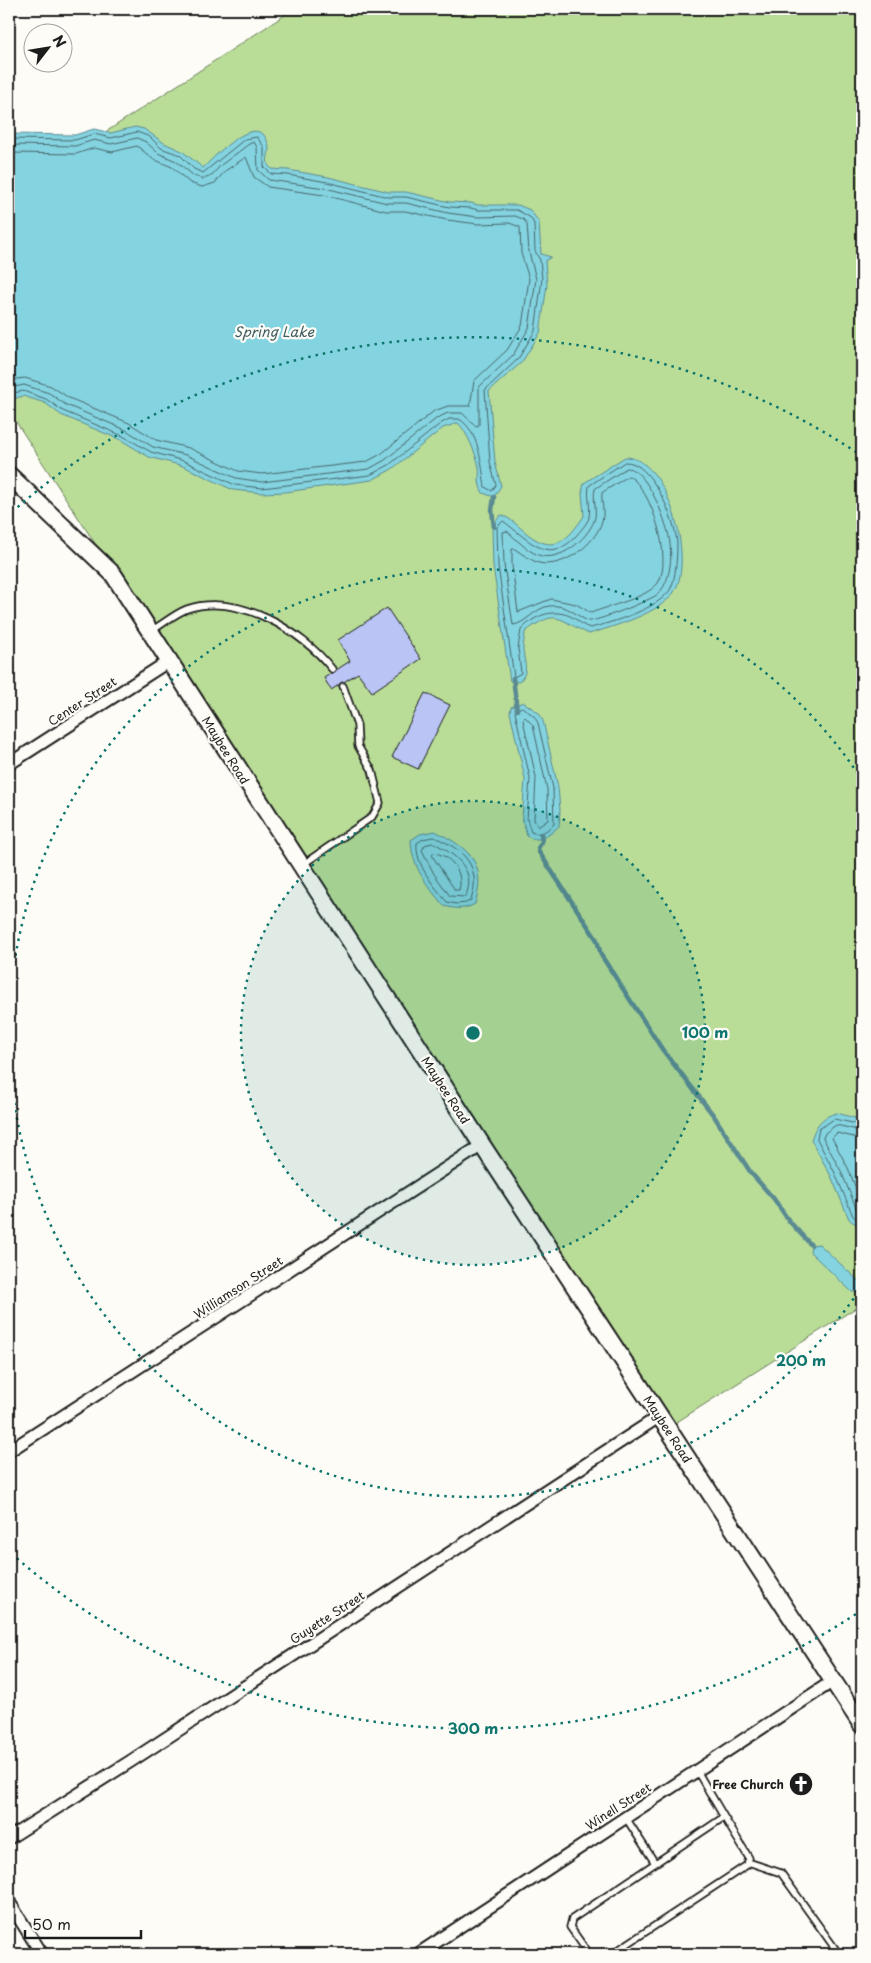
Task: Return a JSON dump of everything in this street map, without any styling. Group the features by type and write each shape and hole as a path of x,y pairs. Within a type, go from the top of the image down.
{"main road":[{"name":"Maybee Road","path":"9,475 113,574 482,1146 862,1725"}],"street":[{"name":"Center Street","path":"9,764 169,661"},
{"name":"Williamson Street","path":"9,1451 482,1146"},
{"name":"Guyette Street","path":"9,1838 660,1416"},
{"name":"Winell Street","path":"418,1954 833,1681"},
{"path":"9,1902 42,1954"}],"lane":[{"path":"151,632 188,609 209,606 239,609 257,613 303,639 332,670"},
{"path":"300,866 372,816 380,803 372,770 358,746 357,725 343,686"},
{"path":"612,1954 747,1865 749,1858 697,1771"},
{"path":"589,1954 570,1927 572,1919 724,1817"},
{"path":"626,1818 654,1863"},
{"path":"748,1862 781,1873 839,1954"}],"green space":[{"path":"294,9 862,9 862,1304 669,1427 9,411 9,195"}],"water":[{"name":"Spring Lake","path":"135,127 144,129 164,143 182,151 203,168 231,142 248,132 256,131 263,134 267,141 269,148 268,164 272,169 328,177 389,192 406,192 450,202 478,205 518,205 530,210 539,222 541,254 551,257 545,261 547,285 540,333 522,362 489,391 495,462 501,486 494,497 483,493 481,489 476,456 468,437 458,423 443,428 392,469 372,480 285,492 262,493 233,490 183,466 149,457 121,440 61,415 45,403 23,396 9,400 9,134 75,135 94,129 111,133"},
{"path":"625,457 640,461 654,474 665,491 674,512 681,557 680,577 674,592 668,600 647,613 589,634 558,618 552,618 536,624 525,632 523,649 526,667 524,674 519,682 510,681 493,566 492,526 501,515 543,543 558,543 571,533 584,516 582,493 584,483"},
{"path":"523,702 539,713 543,721 558,787 559,826 540,839 527,836 522,819 525,779 510,712 511,707"},
{"path":"435,831 458,844 473,859 479,878 475,904 460,908 444,906 417,867 411,840 420,834"},
{"path":"837,1113 862,1120 862,1223 860,1224 849,1219 831,1176 811,1140 820,1122"},
{"path":"819,1244 862,1284 862,1293 852,1292 810,1252 811,1245"}],"building":[{"path":"387,608 421,659 372,692 358,673 331,690 324,678 350,661 338,640"},
{"path":"425,693 450,705 418,769 392,757"}],"waterway":[{"path":"494,497 492,510 494,527"},
{"path":"513,678 517,710"},
{"path":"541,834 542,842 538,848 539,852 597,940 601,955 662,1049 714,1116 751,1173 774,1199 789,1221 811,1245"}],"place":[{"name":"Free Church","path":"801,1784"}]}
